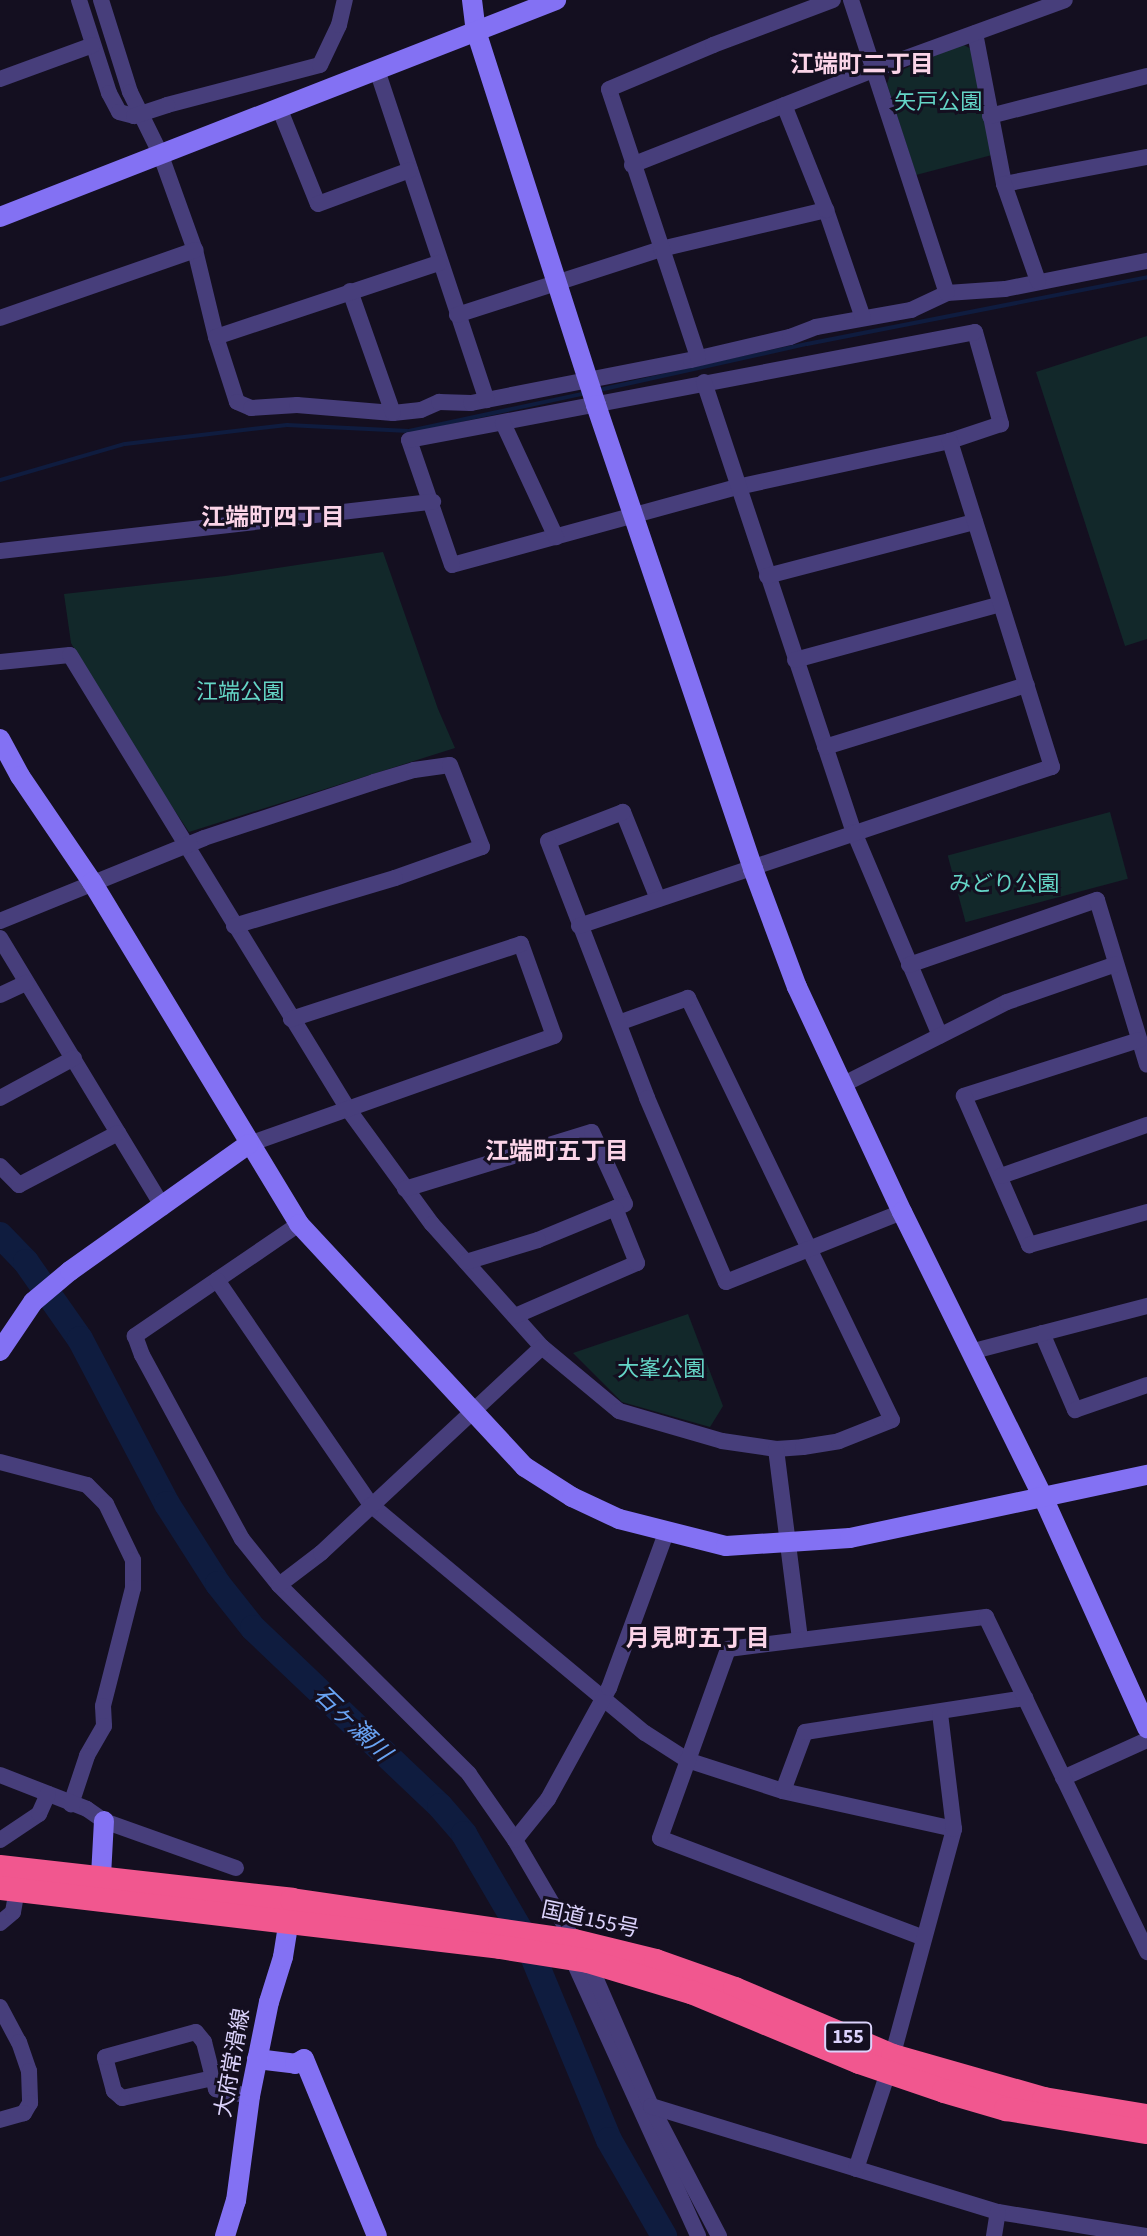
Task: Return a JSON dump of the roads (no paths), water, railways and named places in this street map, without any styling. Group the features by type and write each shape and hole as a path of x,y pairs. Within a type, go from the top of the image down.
{"highway":[{"name":"国道155号","path":"0,1867 101,1876 500,1947 570,1951"},
{"name":"国道155号","path":"9,1889 482,1925 691,1992 1006,2109 1147,2132"},
{"name":"国道155号","path":"890,2064 1044,2099 1147,2116"}],"street":[{"path":"79,0 119,112 134,116 320,65 339,25 345,0"},
{"path":"101,0 130,92 160,153 195,250 216,337 237,402 251,408 297,405 393,413 421,410 439,402 487,400 593,392 704,382 975,332 1001,424 950,441 737,487 452,565 433,502 409,440 503,423 593,392 698,357 863,318 911,310 947,293 1005,289 1147,261"},
{"path":"472,0 476,31 593,392 753,869 797,987 902,1212 1042,1495 1147,1728"},
{"path":"0,217 556,0"},
{"path":"698,357 609,89 713,45 833,0"},
{"path":"851,0 947,293"},
{"path":"632,165 873,70 1065,0"},
{"path":"975,33 1004,184 1038,281"},
{"path":"0,79 93,45"},
{"path":"377,70 487,400"},
{"path":"990,116 1147,76"},
{"path":"784,105 826,210 863,318"},
{"path":"280,110 318,204 410,170"},
{"path":"1004,184 1147,157"},
{"path":"457,315 661,249 826,210"},
{"path":"0,318 195,250"},
{"path":"216,337 439,263"},
{"path":"350,291 393,413"},
{"path":"704,382 854,832 940,1036"},
{"path":"503,423 556,537"},
{"path":"579,926 1052,767 950,441"},
{"path":"0,551 433,502"},
{"path":"767,576 975,522"},
{"path":"795,660 1001,604"},
{"path":"0,662 70,655 348,1109 405,1189 542,1347 619,1411 722,1441 776,1449 839,1441 892,1420 688,998 621,1022"},
{"path":"825,747 1027,685"},
{"path":"0,739 20,776 92,882 299,1224 525,1467 572,1497 619,1519 726,1546 790,1545 850,1538 1147,1475"},
{"path":"0,921 186,847 374,782 414,770 450,765 482,847 395,878 234,926"},
{"path":"658,899 623,812 548,841 579,926 621,1022 647,1098 726,1282 902,1212"},
{"path":"909,965 1097,900 1147,1065"},
{"path":"0,938 163,1207"},
{"path":"0,1351 24,1313 70,1271 249,1144 554,1036 521,944 291,1019"},
{"path":"844,1084 1007,1002 1116,964"},
{"path":"0,995 26,983"},
{"path":"1139,1040 964,1096 1029,1245 1147,1212"},
{"path":"0,1098 74,1058"},
{"path":"1001,1176 1147,1125"},
{"path":"405,1189 592,1132 625,1204 538,1240 466,1262"},
{"path":"0,1166 19,1185 118,1133"},
{"path":"515,1316 637,1263 615,1208"},
{"path":"299,1224 135,1336 178,1426 242,1539 279,1585 469,1774 515,1840 720,2236"},
{"path":"217,1280 371,1505 602,1700 687,1760 783,1791 954,1829"},
{"path":"970,1352 1147,1306"},
{"path":"1042,1333 1075,1410 1147,1385"},
{"path":"279,1585 321,1553 542,1347"},
{"path":"776,1449 800,1639"},
{"path":"0,1462 87,1485 106,1504 133,1560 133,1588 103,1706 104,1726 87,1756 71,1804"},
{"path":"515,1840 548,1799 602,1700 666,1533"},
{"path":"924,1938 660,1838 728,1649 986,1617 1147,1952"},
{"path":"783,1791 805,1732 940,1714 1025,1698"},
{"path":"856,2169 890,2064 954,1829 940,1714"},
{"path":"1063,1778 1147,1740"},
{"path":"0,1775 87,1809 104,1821 236,1868"},
{"path":"0,1840 39,1814 48,1794"},
{"path":"101,1876 104,1821"},
{"path":"0,1923 13,1912 9,1889"},
{"name":"大府常滑線","path":"225,2236 236,2201 250,2096 269,2002 283,1957 290,1911"},
{"path":"570,1951 698,2236"},
{"path":"0,2007 7,2032 29,2071 30,2103 24,2113 0,2120"},
{"path":"213,2078 122,2098 114,2091 105,2057 196,2032 204,2042 216,2089 250,2096"},
{"path":"257,2059 295,2064 304,2059 377,2236"},
{"path":"651,2106 998,2212 1087,2231 1147,2236"},
{"path":"994,2236 998,2212"}],"waterway":[{"path":"599,390 807,344 1147,277"},
{"path":"0,480 125,444 287,425 409,431 587,393"},
{"name":"石ヶ瀬川","path":"0,1235 26,1262 80,1339 167,1504 218,1584 253,1628 440,1806 464,1834 527,1942 609,2140 664,2236"}],"district":[{"name":"江端町二丁目","path":"862,65"},
{"name":"江端町四丁目","path":"273,518"},
{"name":"江端町五丁目","path":"557,1152"},
{"name":"月見町五丁目","path":"698,1639"}],"park label":[{"name":"矢戸公園","path":"938,103"},
{"name":"江端公園","path":"240,693"},
{"name":"みどり公園","path":"1004,885"},
{"name":"大峯公園","path":"661,1370"}]}
